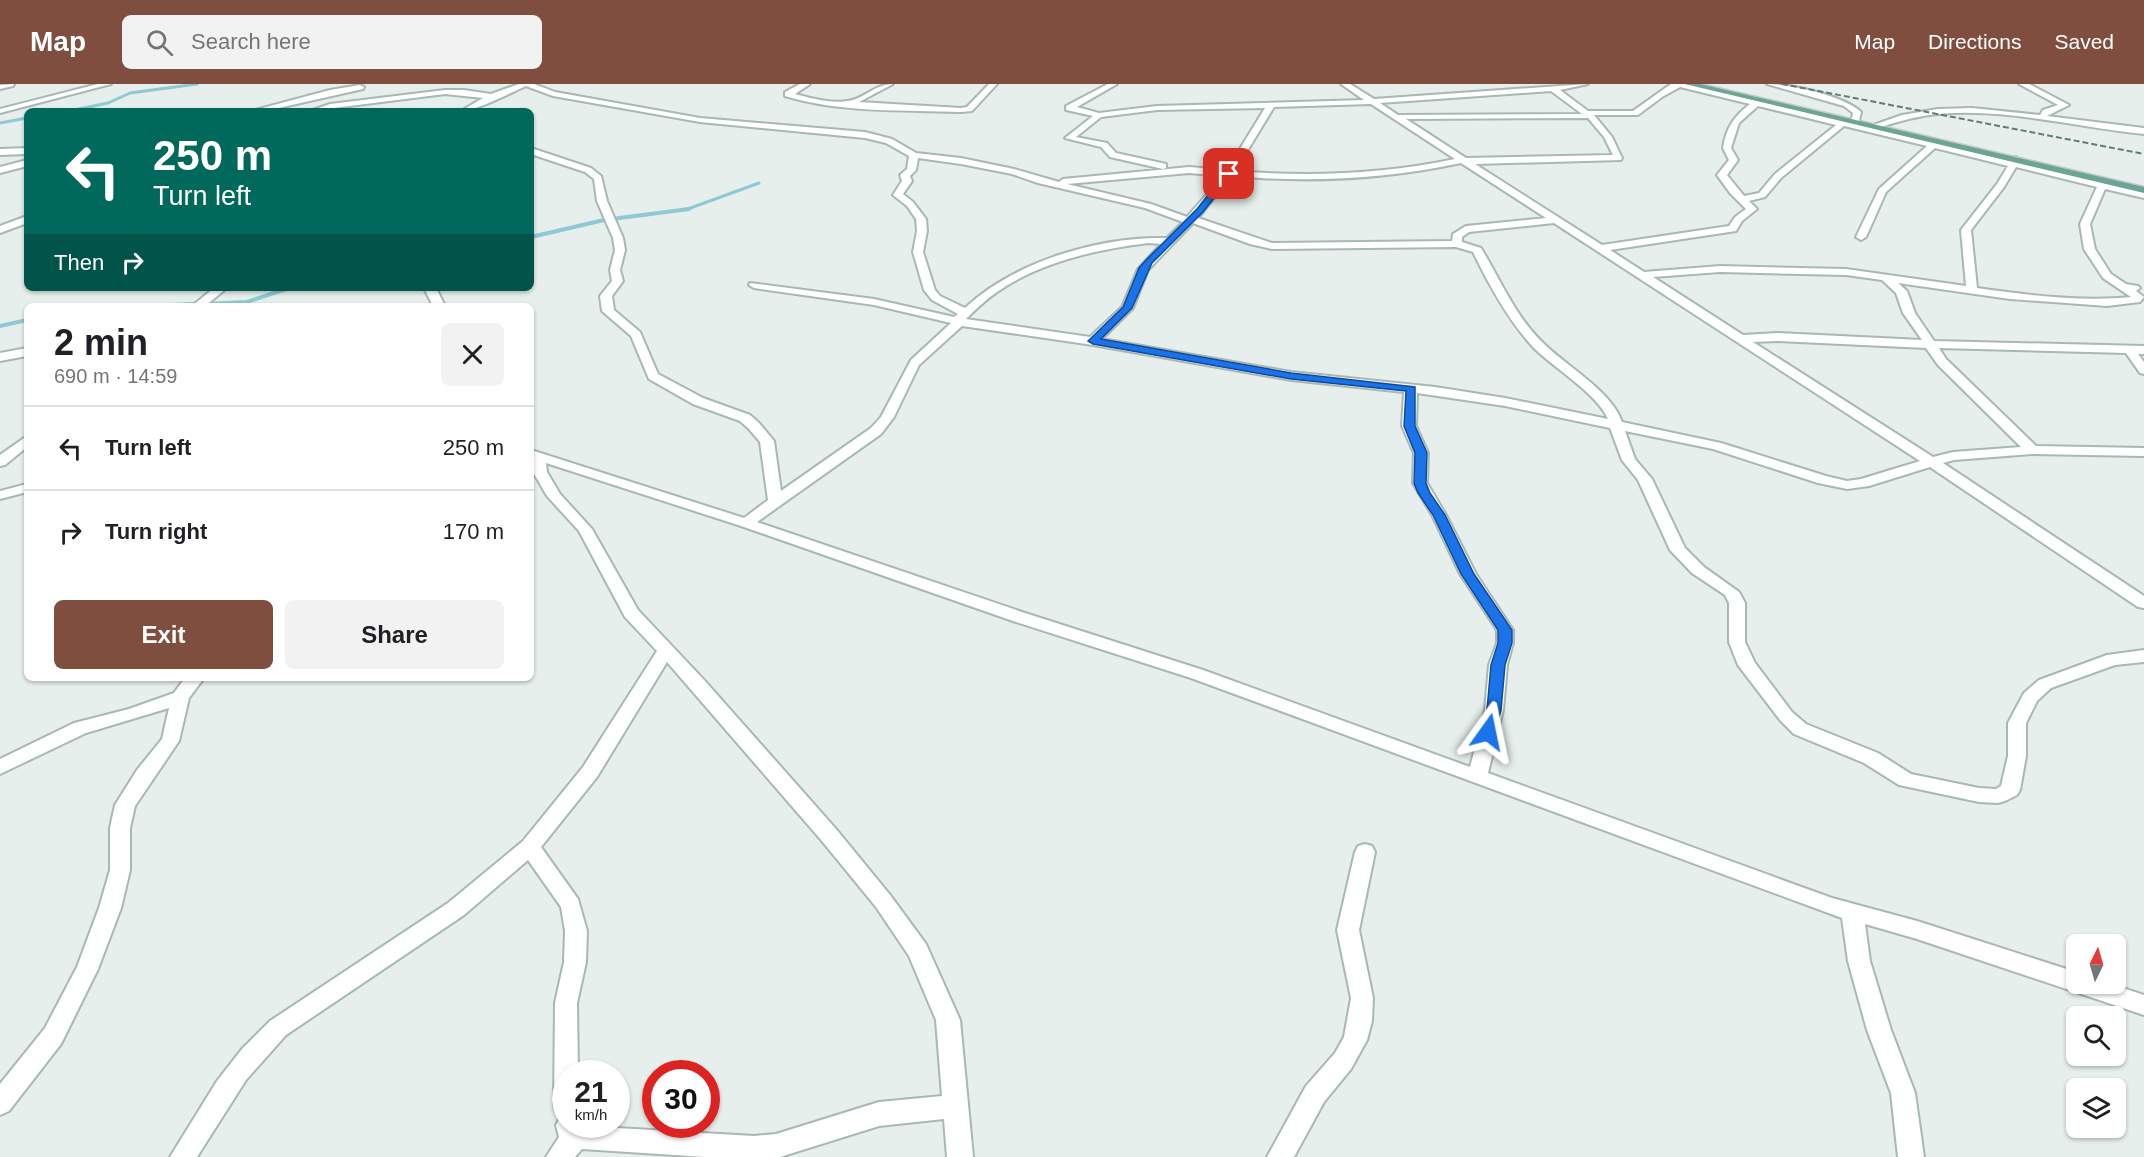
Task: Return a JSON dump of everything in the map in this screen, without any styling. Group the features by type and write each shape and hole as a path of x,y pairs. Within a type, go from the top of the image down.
{"main road":[{"path":"1681,84 2144,190"}],"street":[{"path":"0,87 10,84"},
{"path":"0,111 107,84"},
{"path":"471,108 526,84 554,94 700,120 865,135 889,141 914,155 961,161 1014,172 1050,184 1148,206 1272,246 1457,243 1477,250 1500,295 1536,343 1603,402 1613,416 1626,454 1645,480 1678,550 1698,570 1731,592 1737,603 1737,642 1747,665 1786,716 1800,729 1871,758 1898,776 1952,790 1998,796 2010,790 2017,756 2017,723 2030,697 2044,684 2113,659 2144,656"},
{"path":"806,84 788,94 807,100 902,109 966,110 993,84"},
{"path":"850,104 889,84"},
{"path":"1113,84 1070,108 1099,115 1157,108 1371,101 1550,89 1584,84"},
{"path":"1345,84 1930,461 2144,603"},
{"path":"1099,115 1069,138 1104,145 1113,155 1177,170 1261,176 1372,174 1421,169 1465,161 1618,158 1608,136 1589,115 1550,89 1513,84"},
{"path":"1396,117 1635,113 1659,95 1681,84 2144,195"},
{"path":"1771,84 1847,105 1857,112 1855,123"},
{"path":"2023,84 2065,105 2046,112 2043,116"},
{"path":"267,108 360,86 364,108"},
{"path":"322,108 330,105 455,92 492,97"},
{"path":"1600,248 1732,229 1738,219 1751,212 1752,209 1733,191 1722,175 1733,165 1733,157 1727,148 1730,128 1737,119 1757,103"},
{"path":"1093,341 1127,308 1143,268 1190,220 1229,174 1271,105"},
{"path":"1872,127 1894,117 1941,112 2043,116 2144,131"},
{"path":"1742,199 1762,195 1778,176 1796,164 1843,123"},
{"path":"1861,237 1882,190 1934,145"},
{"path":"0,152 24,151"},
{"path":"534,152 588,170 598,178 602,201 615,228 620,250 615,270 618,281 606,296 608,310 636,334 653,376 698,401 745,418 754,426 766,441 776,503"},
{"path":"914,155 910,170 905,175 907,182 898,195 910,204 921,219 922,231 918,252 930,290 961,319"},
{"path":"1972,291 1966,230 2001,185 2014,162"},
{"path":"0,170 24,164"},
{"path":"1050,184 1177,170"},
{"path":"1642,275 1731,269 1846,272 1972,291 2107,303 2136,300 2138,297 2105,276 2090,250 2085,227 2091,207 2102,186"},
{"path":"0,230 24,220"},
{"path":"1457,243 1457,236 1466,229 1557,220"},
{"path":"746,523 876,431 889,416 910,371 921,357 992,290 1040,266 1133,240 1167,242"},
{"path":"1886,279 1901,291 1909,313 1942,362 2032,450"},
{"path":"754,285 874,302 1291,376 1505,402 1716,446 1823,480 1847,485 1864,483 1930,461 1953,456 2032,450 2144,452"},
{"path":"2125,288 2144,288"},
{"path":"202,303 217,291"},
{"path":"1740,339 1777,337 2144,350"},
{"path":"2130,351 2144,370"},
{"path":"0,357 24,353"},
{"path":"1411,389 1409,426 1421,453 1420,483 1439,515 1468,574 1505,630 1505,643 1498,665 1494,710 1477,778"},
{"path":"0,462 24,442"},
{"path":"535,455 746,523 1008,614 1197,674 1830,906 1917,930 2066,979"},
{"path":"535,455 540,472 554,496 585,529 631,613 699,685 829,835 883,900 918,951 948,1020 960,1157"},
{"path":"0,495 24,489"},
{"path":"183,1157 243,1065 261,1043 278,1028 456,909 530,847 590,772 666,652"},
{"path":"0,1103 53,1036 87,969 110,908 120,870 120,828 125,805 170,741 180,697 193,681"},
{"path":"0,767 80,728 133,714 180,697"},
{"path":"530,847 571,905 576,931 575,962 566,1003 566,1060"},
{"path":"1280,1157 1315,1094 1344,1061 1360,1021 1362,998 1348,930 1365,852"},
{"path":"1852,912 1859,961 1880,1030 1903,1093 1911,1157"},
{"path":"2111,994 2144,1005"},
{"path":"630,1137 754,1149 776,1146 879,1114 954,1106"},
{"path":"559,1157 568,1138"}],"waterway":[{"path":"84,108 108,103 130,93 197,84"},
{"path":"0,123 24,119"},
{"path":"687,209 759,183"},
{"path":"534,236 604,220 687,209"},
{"path":"228,303 247,302 280,291"},
{"path":"0,326 24,321"}],"railway":[{"path":"1782,84 2144,154"}],"route":[{"path":"1229,174 1200,210 1143,268 1127,308 1093,341 1291,376 1411,389 1409,426 1421,453 1420,483 1439,515 1468,574 1505,630 1505,643 1498,665 1494,710 1488,732"}]}
